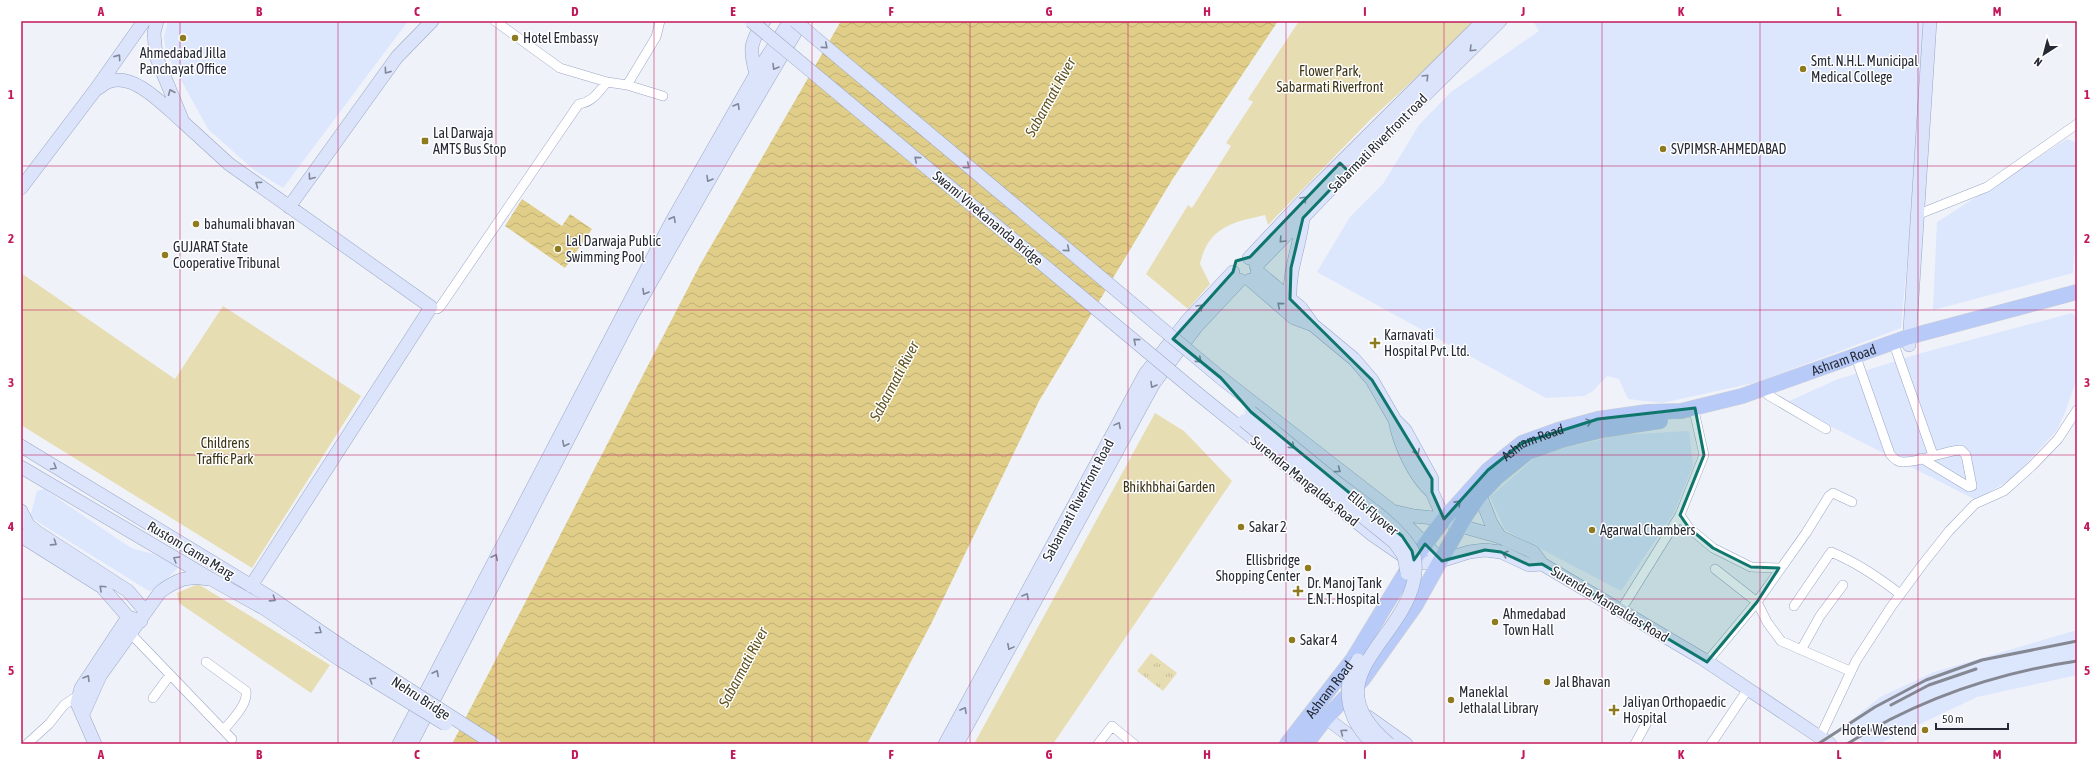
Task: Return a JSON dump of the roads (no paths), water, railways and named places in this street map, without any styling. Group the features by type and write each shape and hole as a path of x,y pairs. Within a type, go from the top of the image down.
{"main road":[{"path":"21,188 96,89 144,21"},
{"path":"157,21 154,33 156,56 183,122"},
{"path":"290,207 397,57 419,21"},
{"path":"397,57 432,21"},
{"name":"Swami Vivekananda Bridge","path":"751,21 1197,393 1221,411"},
{"path":"756,74 750,54 752,39 764,21"},
{"path":"399,744 624,310 756,74 790,21"},
{"name":"Swami Vivekananda Bridge","path":"795,21 1226,381"},
{"path":"411,744 630,317 802,21"},
{"name":"Sabarmati Riverfront road","path":"1248,271 1344,167 1483,21"},
{"name":"Sabarmati Riverfront road","path":"1248,271 1303,218 1344,167 1500,21"},
{"path":"1905,344 1919,214 1930,21"},
{"path":"96,89 111,81 123,80 135,83 183,122 229,164 432,307 251,586"},
{"path":"1290,299 1291,268 1302,230 1303,218"},
{"path":"1248,271 1301,308 1313,325 1354,358 1372,380 1395,420 1397,436 1422,483 1432,492 1444,519"},
{"path":"1248,271 1294,318 1313,325"},
{"name":"Sabarmati Riverfront Road","path":"946,744 1145,374 1187,321 1248,271"},
{"name":"Sabarmati Riverfront Road","path":"957,744 1154,383 1196,327 1248,271"},
{"name":"Ashram Road","path":"1306,744 1326,718 1342,703 1363,679 1411,611 1442,561 1466,515 1480,495 1496,478 1528,452 1562,440 1602,430 1682,418 1695,411 1905,344 2077,292"},
{"name":"Ashram Road","path":"1287,744 1353,659 1412,562 1444,519 1488,470 1522,443 1558,430 1598,419 1647,412 1695,411 1744,404 1858,364 1905,344 2077,301"},
{"name":"Ellis Flyover","path":"1226,381 1238,397 1257,417 1383,519 1402,536 1412,551 1416,571 1411,592 1402,610 1364,665 1360,676 1357,693 1359,708 1370,728 1389,744"},
{"name":"Surendra Mangaldas Road","path":"1226,381 1391,510 1442,561"},
{"name":"Ellis Flyover","path":"1221,411 1244,421 1370,521 1394,542 1404,556 1407,573 1403,591 1355,665 1349,679 1347,694 1351,713 1365,737 1374,744"},
{"name":"Surendra Mangaldas Road","path":"1221,411 1370,534 1412,562 1434,563 1469,552 1485,550 1501,552 1529,564 1542,564 1707,662 1825,740"},
{"name":"Rustom Cama Marg","path":"26,449 251,586 345,656 22,470 26,449"},
{"path":"1480,495 1491,523 1500,537"},
{"path":"1391,510 1414,516 1444,519 1461,526 1500,537 1533,552 1542,564"},
{"path":"22,517 37,532 128,591 144,616"},
{"path":"21,536 102,587 128,617"},
{"path":"83,714 100,676 160,592 183,578 195,577 211,579"},
{"path":"128,617 144,616"},
{"path":"95,744 77,703 81,688 100,657 128,617"},
{"name":"Nehru Bridge","path":"345,656 477,744"},
{"name":"Nehru Bridge","path":"345,656 494,744"},
{"path":"1342,703 1362,714 1406,744"},
{"path":"1326,718 1361,744"}],"street":[{"path":"496,21 560,68 663,96"},
{"path":"627,85 656,37 660,21"},
{"path":"432,307 437,309 440,307 579,104 587,104 607,82"},
{"path":"1919,214 1986,187 2077,124"},
{"path":"1905,344 1933,455"},
{"path":"1858,364 1890,454 1901,462 1959,450 1964,451 1972,484 1971,487 1921,458"},
{"path":"1768,396 1826,429"},
{"path":"1825,740 1850,671 1900,594 1944,536 1975,504 2004,490 2033,465 2058,439 2077,410"},
{"path":"1621,610 1680,515 1704,455 1695,411"},
{"path":"1707,662 1757,602 1779,568 1806,533 1829,496 1833,493 1852,502"},
{"path":"1680,515 1689,528 1713,548 1751,567 1779,568"},
{"path":"1794,606 1831,552 1846,558 1872,573 1900,594"},
{"path":"1715,569 1757,602 1767,622 1781,641 1850,671"},
{"path":"1802,650 1820,616 1843,585"},
{"path":"131,634 232,739"},
{"path":"206,662 246,691 247,698 224,730"},
{"path":"153,698 170,675"},
{"path":"1711,744 1748,689"},
{"path":"28,744 50,724 64,705 80,694"},
{"path":"1635,744 1646,724"},
{"path":"1098,744 1112,726 1134,744"}],"water":[{"name":"Sabarmati River","path":"841,21 1278,21 1172,180 1039,401 931,624 867,744 452,744 700,265"},
{"name":"Lal Darwaja Public Swimming Pool","path":"522,199 562,226 570,214 592,229 565,268 505,226"}],"railway":[{"path":"1818,744 1875,707 1926,680 1982,660 2077,641"},
{"path":"1847,744 1901,714 1958,690 2016,673 2077,661"},
{"path":"1891,705 1929,685 1976,669"}],"place":[{"name":"Ahmedabad Jilla Panchayat Office","path":"183,38"},
{"name":"Hotel Embassy","path":"515,38"},
{"name":"Smt. N.H.L. Municipal Medical College","path":"1803,69"},
{"name":"Lal Darwaja AMTS Bus Stop","path":"425,141"},
{"name":"SVPIMSR-AHMEDABAD","path":"1663,149"},
{"name":"bahumali bhavan","path":"196,224"},
{"name":"Lal Darwaja Public Swimming Pool","path":"558,249"},
{"name":"GUJARAT State Cooperative Tribunal","path":"165,255"},
{"name":"Karnavati Hospital Pvt. Ltd.","path":"1375,343"},
{"name":"Sakar 2","path":"1241,527"},
{"name":"Agarwal Chambers","path":"1592,530"},
{"name":"Ellisbridge Shopping Center","path":"1308,568"},
{"name":"Dr. Manoj Tank E.N.T. Hospital","path":"1298,591"},
{"name":"Ahmedabad Town Hall","path":"1495,622"},
{"name":"Sakar 4","path":"1292,640"},
{"name":"Jal Bhavan","path":"1547,682"},
{"name":"Maneklal Jethalal Library","path":"1451,700"},
{"name":"Jaliyan Orthopaedic Hospital","path":"1614,710"},
{"name":"Hotel Westend","path":"1925,730"}],"park label":[{"name":"Flower Park, Sabarmati Riverfront","path":"1330,80"},
{"name":"Childrens Traffic Park","path":"225,452"},
{"name":"Bhikhbhai Garden","path":"1169,487"}]}
